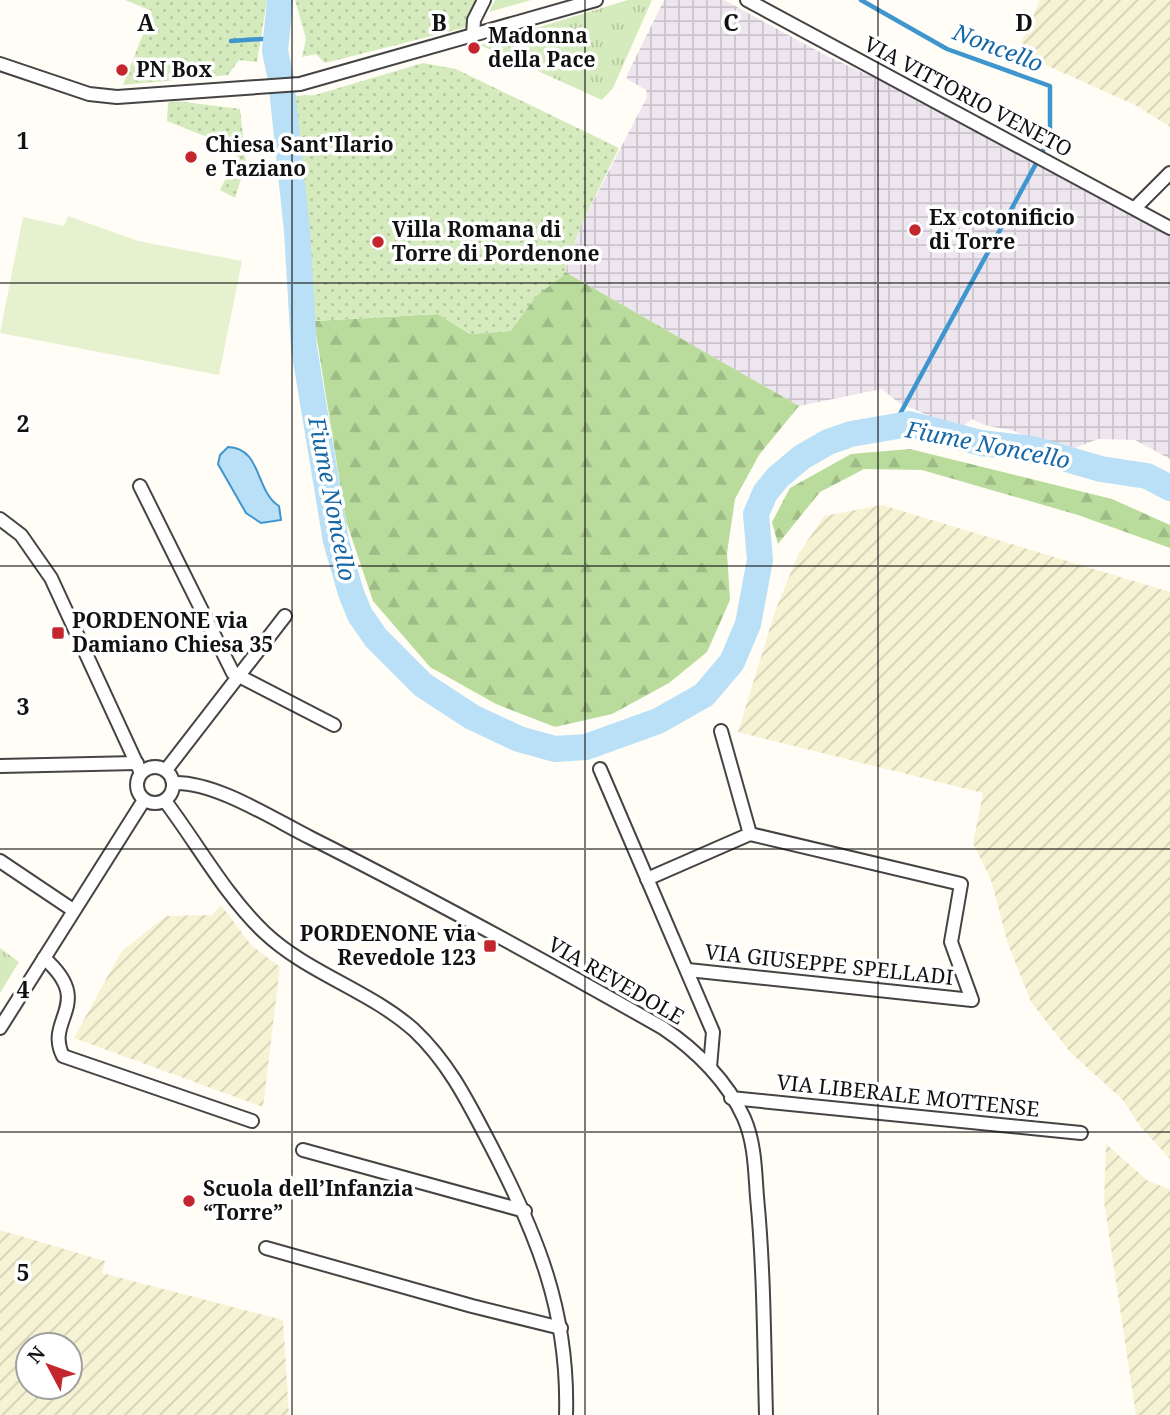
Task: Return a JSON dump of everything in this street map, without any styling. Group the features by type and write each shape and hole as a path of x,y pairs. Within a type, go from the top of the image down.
{"street":[{"path":"473,35 474,20 484,0"},
{"path":"0,64 89,94 117,97 255,85 300,84 596,0"},
{"name":"VIA VITTORIO VENETO","path":"747,0 1170,228"},
{"path":"1135,208 1170,173"},
{"path":"140,486 188,579 227,666 239,676 334,725"},
{"path":"0,519 21,535 51,578 139,768 136,786 144,800 156,803 165,801 172,791 173,783 166,770 153,766 139,768 0,766"},
{"path":"166,770 285,616"},
{"path":"647,879 750,834 721,731"},
{"path":"600,769 713,1032 710,1067"},
{"name":"VIA REVEDOLE","path":"173,783 190,782 242,803 384,875 663,1028 685,1043 710,1067 743,1117 752,1142 761,1236 766,1415"},
{"path":"0,1028 144,800"},
{"path":"165,801 261,930 285,950 368,998 412,1029 444,1062 462,1089 525,1211 546,1264 568,1371 566,1415"},
{"name":"VIA GIUSEPPE SPELLADI","path":"688,970 972,1000 951,942 961,884 750,834"},
{"path":"0,861 74,911"},
{"path":"44,958 67,983 67,1001 58,1047 63,1056 252,1121"},
{"name":"VIA LIBERALE MOTTENSE","path":"732,1098 1080,1133"},
{"path":"303,1150 525,1211"},
{"path":"266,1248 472,1307 561,1328"}],"shaded area":[{"name":"Ex cotonificio di Torre","path":"664,0 724,0 829,57 893,86 1170,236 1170,459 1135,440 1098,439 1064,452 1053,445 1029,439 1015,431 984,425 972,419 960,429 899,403 882,389 799,406 565,272 581,225 647,97 646,90 627,79 627,75"},
{"path":"1040,0 1170,0 1170,127 1137,106 1017,52"},
{"path":"882,505 1170,592 1170,1159 1140,1126 1123,1100 1070,1052 1031,1002 1008,944 991,880 973,843 983,793 738,732 775,611 798,555 824,516"},
{"path":"221,905 251,945 280,967 263,1107 74,1038 121,952 166,916 212,915"},
{"path":"1106,1144 1148,1181 1170,1189 1170,1415 1136,1415 1104,1202"},
{"path":"0,1230 105,1261 102,1273 283,1320 289,1415 0,1415"}],"green space":[{"path":"125,0 267,0 257,62 239,60 228,75 123,85 152,11"},
{"path":"295,0 481,0 467,27 325,63 316,54 302,57 306,39"},
{"path":"495,0 531,0 489,12"},
{"path":"628,0 652,0 613,88 602,100 480,45"},
{"path":"423,63 456,69 619,148 581,225 563,276 536,296 511,331 470,334 438,314 314,321 289,96 315,95"},
{"path":"176,101 240,109 246,163 235,198 220,190 235,160 237,149 167,121 168,103"},
{"path":"68,216 138,241 242,261 219,375 0,333 23,217 64,226"},
{"path":"565,272 799,406 759,455 735,499 727,553 730,600 707,652 669,683 612,714 555,727 496,704 430,667 373,601 346,521 314,321 438,314 470,334 510,331 536,296"},
{"path":"910,449 1112,499 1170,525 1170,548 1078,515 922,470 864,469 820,492 778,544 772,522 790,488 851,454"},
{"path":"0,948 19,962 0,993"}],"water":[{"path":"228,447 239,449 253,462 266,491 279,506 281,520 261,523 246,513 218,464 220,455"}],"waterway":[{"name":"Fiume Noncello","path":"280,0 275,51 281,79 297,231 304,348 336,541 360,615 376,638 423,685 472,717 519,739 555,749 586,747 658,721 704,695 732,662 748,624 760,560 756,514 765,493 778,477 802,457 828,442 851,434 909,424 981,443 1032,449 1101,469 1147,476 1170,488"},
{"name":"Noncello","path":"861,0 947,49 1050,86 1050,138 894,425"},
{"path":"231,41 277,38"}],"place":[{"name":"Madonna della Pace","path":"474,48"},
{"name":"PN Box","path":"122,70"},
{"name":"Chiesa Sant'Ilario e Taziano","path":"191,157"},
{"name":"Ex cotonificio di Torre","path":"915,230"},
{"name":"Villa Romana di Torre di Pordenone","path":"378,242"},
{"name":"PORDENONE via Damiano Chiesa 35","path":"58,633"},
{"name":"PORDENONE via Revedole 123","path":"490,946"},
{"name":"Scuola dell’Infanzia “Torre”","path":"189,1201"}]}
